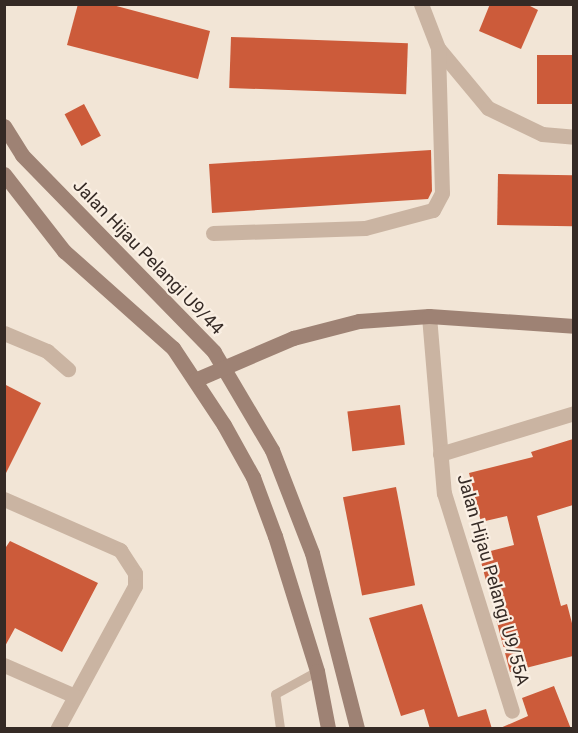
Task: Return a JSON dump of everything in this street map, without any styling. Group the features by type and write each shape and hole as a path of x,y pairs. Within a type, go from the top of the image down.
{"street":[{"path":"421,4 438,48 472,91 502,118 542,134 573,137"},
{"path":"213,233 365,228 434,210 442,193 438,48"},
{"name":"Jalan Hijau Pelangi U9/44","path":"4,126 22,155 214,352 272,450 312,553 357,729"},
{"path":"4,174 64,251 172,348 195,380 253,477 317,671 328,729"},
{"path":"195,380 293,338 359,321 429,316 573,326"},
{"name":"Jalan Hijau Pelangi U9/55A","path":"429,316 444,493 512,711"},
{"path":"4,333 47,351 68,369"},
{"path":"440,454 573,413"},
{"path":"4,499 120,550 130,562 135,586 58,729"},
{"path":"4,665 75,696"}],"lane":[{"path":"280,729 275,694 317,671"}],"building":[{"path":"78,4 109,4 210,31 198,79 67,45"},
{"path":"490,4 526,4 538,10 521,49 479,31"},
{"path":"231,37 408,43 406,94 229,88"},
{"path":"537,55 573,55 573,104 537,104"},
{"path":"84,104 101,136 81,146 65,114"},
{"path":"431,150 432,191 428,199 212,213 209,164"},
{"path":"498,174 573,175 572,226 497,225"},
{"path":"4,384 41,403 4,477"},
{"path":"400,405 405,445 352,451 347,411"},
{"path":"573,439 573,505 537,516 561,606 567,604 573,627 573,656 510,672 479,554 514,545 507,516 481,522 469,473 533,457 531,452"},
{"path":"396,487 415,585 362,595 343,497"},
{"path":"10,541 98,583 62,652 15,628 4,648 4,550"},
{"path":"422,604 458,717 486,709 492,729 430,729 424,709 401,716 369,618"},
{"path":"554,686 571,729 498,729 528,716 522,698"}]}
